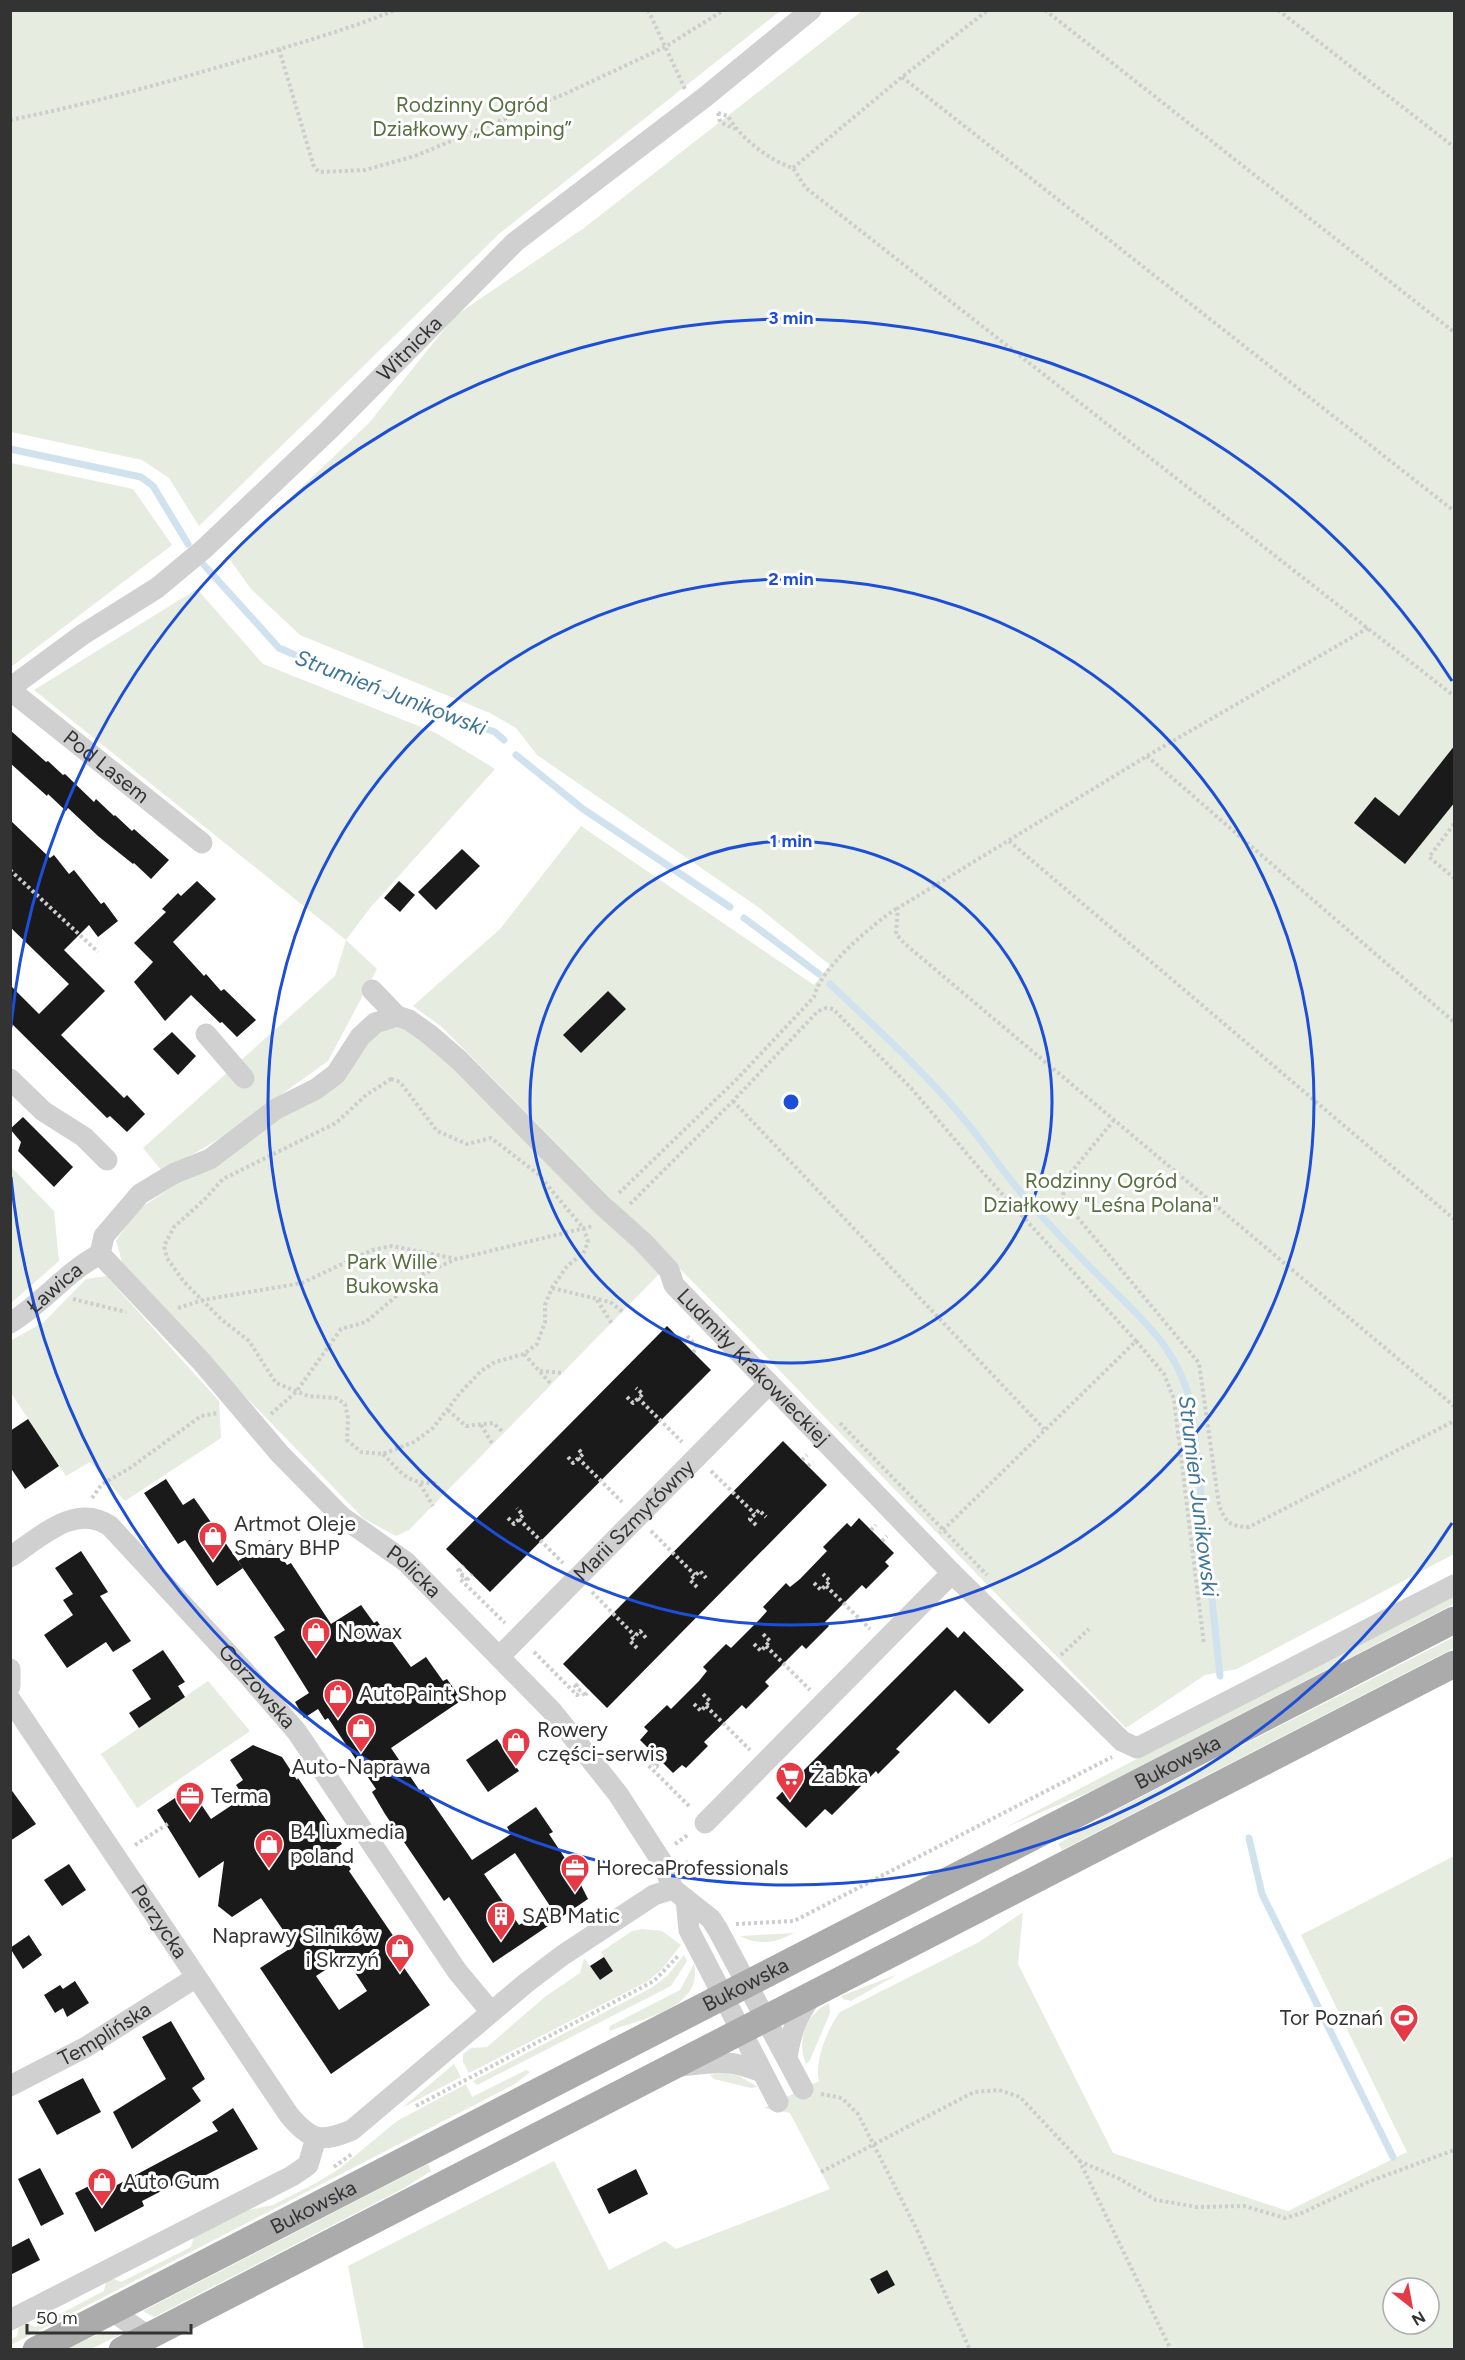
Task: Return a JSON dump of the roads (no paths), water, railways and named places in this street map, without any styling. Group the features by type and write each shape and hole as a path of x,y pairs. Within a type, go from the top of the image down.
{"main road":[{"name":"Bukowska","path":"36,2349 1455,1620"},
{"name":"Bukowska","path":"122,2349 154,2340 669,2068 1455,1664"}],"street":[{"name":"Witnicka","path":"10,689 82,635 157,588 205,548 329,430 515,242 705,97 812,10"},
{"name":"Pod Lasem","path":"10,689 202,843"},
{"name":"Ludmiły Krakowieckiej","path":"372,990 397,1016 409,1020 459,1060 603,1206 644,1242 669,1270 674,1285 952,1573 1122,1741 1137,1748 1455,1585"},
{"path":"100,1254 104,1236 140,1194 175,1173 210,1159 276,1109 316,1089 336,1074 360,1037 375,1023 397,1016"},
{"path":"206,1034 244,1078"},
{"path":"10,1079 43,1111 84,1137 107,1160"},
{"name":"Ławica","path":"10,1323 32,1310 80,1264 100,1254"},
{"name":"Policka","path":"100,1254 237,1402 280,1454 342,1517 406,1562 552,1711 595,1762 662,1862 680,1894 689,1930 777,2102"},
{"name":"Marii Szmytówny","path":"500,1657 770,1384"},
{"name":"Gorzowska","path":"10,1557 67,1521 78,1517 94,1518 111,1526 272,1702 305,1742 457,1971 491,2012"},
{"path":"705,1822 952,1573"},
{"path":"10,1670 10,1686"},
{"name":"Perzycka","path":"10,1699 289,2115 316,2138"},
{"path":"316,2138 331,2139 352,2130 491,2012 563,1955 654,1895 680,1894"},
{"name":"Policka","path":"680,1894 711,1919 803,2089"},
{"name":"Templińska","path":"10,2086 86,2047 195,1977"},
{"path":"787,2058 790,2037 799,2013 813,1994"},
{"path":"669,2068 724,2061 744,2064 762,2072"},
{"name":"Bukowska","path":"10,2320 292,2176 308,2165 316,2138"},
{"path":"112,2311 154,2340"}],"waterway":[{"name":"Strumień Junikowski","path":"10,449 141,477 153,486 188,544"},
{"name":"Strumień Junikowski","path":"204,565 279,648 395,698 495,732 504,740"},
{"name":"Strumień Junikowski","path":"516,755 583,809 730,907"},
{"name":"Strumień Junikowski","path":"744,918 819,974"},
{"name":"Strumień Junikowski","path":"830,984 947,1099 1030,1203 1156,1335 1177,1367 1186,1386 1192,1408 1220,1676"},
{"name":"Strumień Junikowski","path":"1249,1838 1262,1894 1393,2157"}],"place":[{"name":"Artmot Oleje Smary BHP","path":"213,1562"},
{"name":"Nowax","path":"316,1658"},
{"name":"AutoPaint Shop","path":"338,1720"},
{"name":"Auto-Naprawa","path":"361,1754"},
{"name":"Rowery części-serwis","path":"516,1768"},
{"name":"Żabka","path":"790,1802"},
{"name":"Terma","path":"190,1822"},
{"name":"B4 luxmedia poland","path":"269,1870"},
{"name":"HorecaProfessionals","path":"575,1894"},
{"name":"SAB Matic","path":"501,1942"},
{"name":"Naprawy Silników i Skrzyń","path":"400,1974"},
{"name":"Tor Poznań","path":"1404,2044"},
{"name":"Auto Gum","path":"102,2208"}],"park label":[{"name":"Rodzinny Ogród Działkowy „Camping”","path":"472,117"},
{"name":"Rodzinny Ogród Działkowy \"Leśna Polana\"","path":"1101,1193"},
{"name":"Park Wille Bukowska","path":"392,1274"}]}
